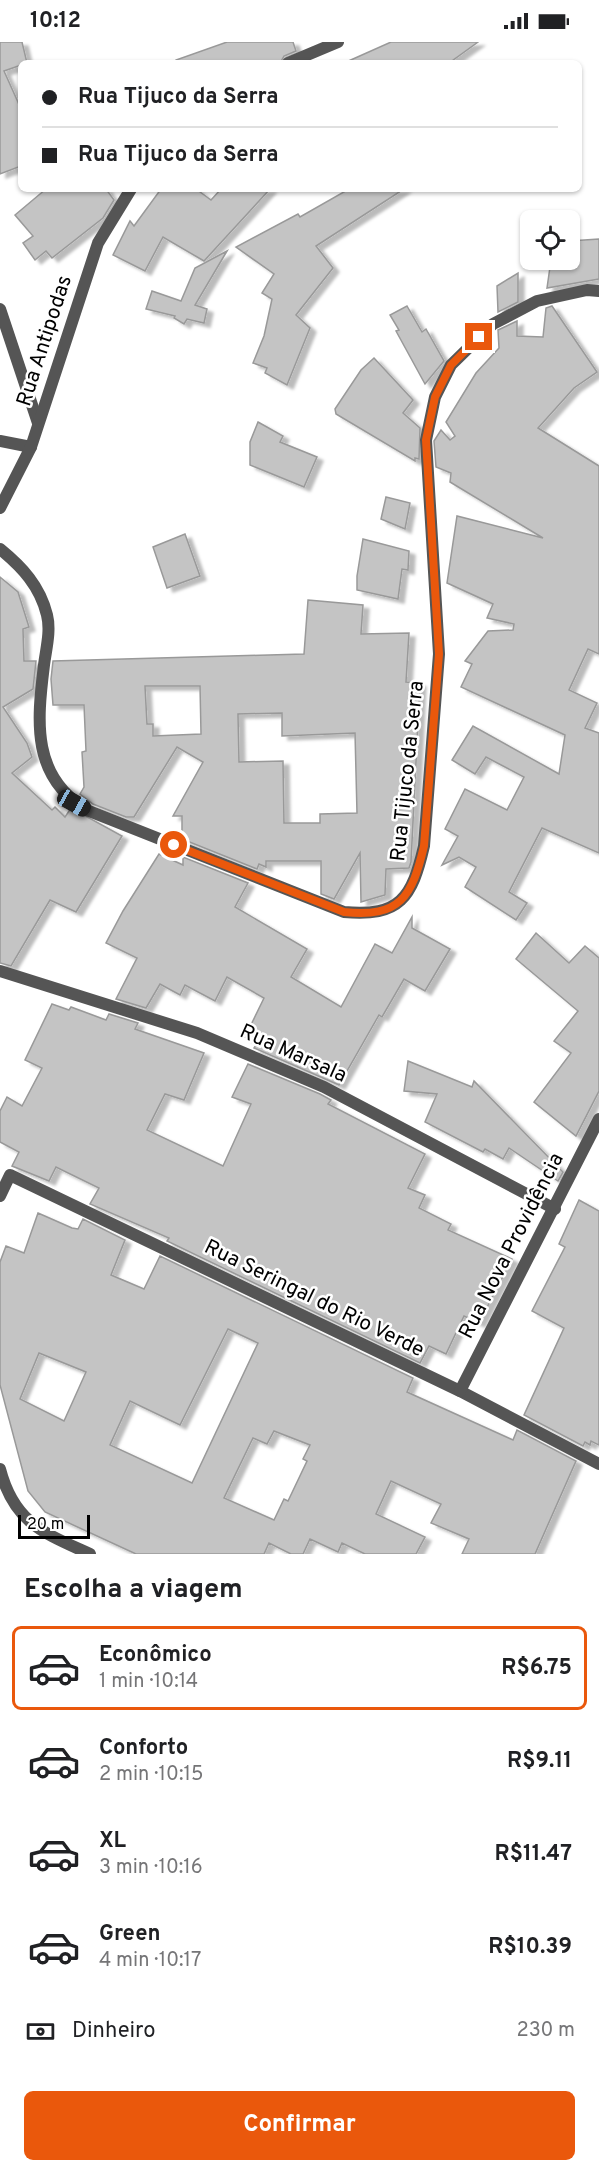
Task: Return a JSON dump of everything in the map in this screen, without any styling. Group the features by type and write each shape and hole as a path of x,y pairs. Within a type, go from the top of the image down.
{"street":[{"path":"295,60 338,42"},
{"name":"Rua Antipodas","path":"0,508 31,447 98,243 129,192"},
{"name":"Rua Tijuco da Serra","path":"0,549 37,586 48,616 49,637 38,718 41,748 60,789 74,803 89,811 344,912 369,914 394,906 406,896 417,873 424,846 439,654 426,440 435,397 451,365 493,324 537,301 587,290 599,291"},
{"path":"0,309 38,423"},
{"path":"0,441 31,447"},
{"name":"Rua Marsala","path":"0,971 197,1033 324,1087 555,1209"},
{"name":"Rua Nova Providência","path":"460,1391 599,1119"},
{"name":"Rua Seringal do Rio Verde","path":"0,1196 10,1174 460,1391 599,1464"},
{"path":"0,1469 13,1502 27,1521 90,1554"}],"building":[{"path":"0,42 22,42 26,60 18,60 18,66 4,71 18,102 18,167 0,174"},
{"path":"227,42 293,42 296,51 284,56 282,60 176,60"},
{"path":"391,42 478,42 453,60 351,60"},
{"path":"42,192 108,192 114,200 103,218 52,258 46,251 35,260 23,243 33,236 15,215"},
{"path":"159,192 200,192 211,200 218,192 267,192 204,261 163,237 145,271 113,255 130,221 134,226"},
{"path":"344,192 399,192 316,246 333,268 296,315 310,328 287,385 265,373 267,368 253,363 264,336 272,299 262,293 274,274 236,247 298,214 300,217"},
{"path":"599,239 599,279 547,288 550,270 580,270 580,240"},
{"path":"227,251 195,305 207,309 204,323 187,319 184,324 174,318 175,316 146,309 152,291 181,301 195,268"},
{"path":"518,273 518,302 498,312 497,286"},
{"path":"407,306 422,332 426,329 444,361 425,384 396,331 399,330 390,315"},
{"path":"552,306 597,372 574,388 538,428 599,466 599,654 588,649 569,690 597,703 585,728 599,733 599,853 542,828 509,892 527,903 516,920 465,887 476,867 459,857 442,865 458,836 445,829 465,789 507,810 524,777 486,757 475,774 452,760 473,726 559,774 565,735 461,687 472,664 465,661 488,631 513,630 514,624 487,618 493,604 447,583 457,516 543,538 450,482 451,473 436,467 434,441 441,430 450,440 455,436 446,422 476,373 499,348 498,330 517,321 517,336 543,337 546,308"},
{"path":"374,358 413,400 403,413 420,428 419,459 415,458 415,461 336,414 335,409 361,370"},
{"path":"258,422 283,436 280,442 317,457 304,487 250,465 250,442"},
{"path":"386,497 410,503 405,529 381,519"},
{"path":"185,534 200,576 167,588 153,547"},
{"path":"363,539 409,551 408,570 402,569 398,599 357,590"},
{"path":"0,577 18,592 29,627 23,629 24,661 36,661 33,689 3,707 27,743 32,757 12,773 52,810 55,807 65,817 71,808 122,836 76,912 50,900 11,966 0,963"},
{"path":"308,600 363,605 361,634 409,633 406,682 420,683 411,862 409,868 386,869 385,895 361,902 360,853 334,899 321,894 321,861 266,861 266,867 259,864 257,869 182,839 182,816 173,816 203,762 177,747 134,817 126,817 93,804 80,794 84,787 82,752 86,751 84,705 53,705 51,679 53,661 304,654","holes":["145,686 200,686 201,734 153,736 153,724 147,724","282,713 282,736 355,733 357,813 320,814 320,823 284,823 283,761 239,762 238,714"]},
{"path":"159,854 183,865 183,857 248,883 235,907 307,949 291,977 341,1007 375,944 392,953 412,917 412,928 450,949 425,991 404,979 382,1017 379,1015 339,1085 254,1048 258,1042 245,1037 264,998 227,977 215,1001 185,985 180,995 160,984 146,1008 116,999 137,958 106,943"},
{"path":"536,933 569,963 585,946 599,958 599,1091 576,1136 534,1102 571,1053 554,1041 578,1011 516,959"},
{"path":"52,1004 69,1010 71,1007 106,1020 109,1014 138,1023 135,1029 204,1053 184,1100 165,1094 147,1130 223,1166 251,1104 232,1097 248,1064 320,1094 331,1100 328,1104 425,1154 408,1188 425,1195 419,1208 451,1224 448,1230 512,1259 479,1323 464,1316 446,1354 429,1346 420,1363 167,1241 169,1238 90,1204 99,1188 56,1167 49,1181 12,1166 19,1152 0,1142 0,1111 7,1097 22,1106 42,1068 25,1060"},
{"path":"408,1061 472,1087 474,1081 563,1172 558,1181 509,1148 503,1159 485,1149 483,1152 425,1122 437,1094 404,1091"},
{"path":"579,1200 599,1211 599,1445 591,1441 590,1445 585,1442 583,1446 524,1415 564,1328 532,1311 565,1247 559,1244"},
{"path":"38,1213 78,1229 83,1219 125,1240 111,1275 144,1289 160,1256 413,1378 407,1392 513,1440 517,1430 576,1461 535,1554 462,1554 469,1539 431,1523 441,1504 391,1481 376,1514 425,1537 416,1554 365,1554 342,1543 338,1552 310,1539 303,1554 291,1554 269,1543 264,1554 136,1554 45,1512 28,1491 0,1385 0,1262 6,1246 24,1253","holes":["228,1329 258,1343 192,1483 110,1445 130,1401 180,1425","39,1353 86,1372 64,1421 20,1399","274,1431 310,1445 303,1459 307,1461 288,1501 284,1499 274,1520 224,1498 253,1438 267,1444"]}],"route":[{"path":"174,845 344,912 369,914 394,906 406,896 417,873 424,846 439,654 426,440 435,397 451,365 479,337"}]}
